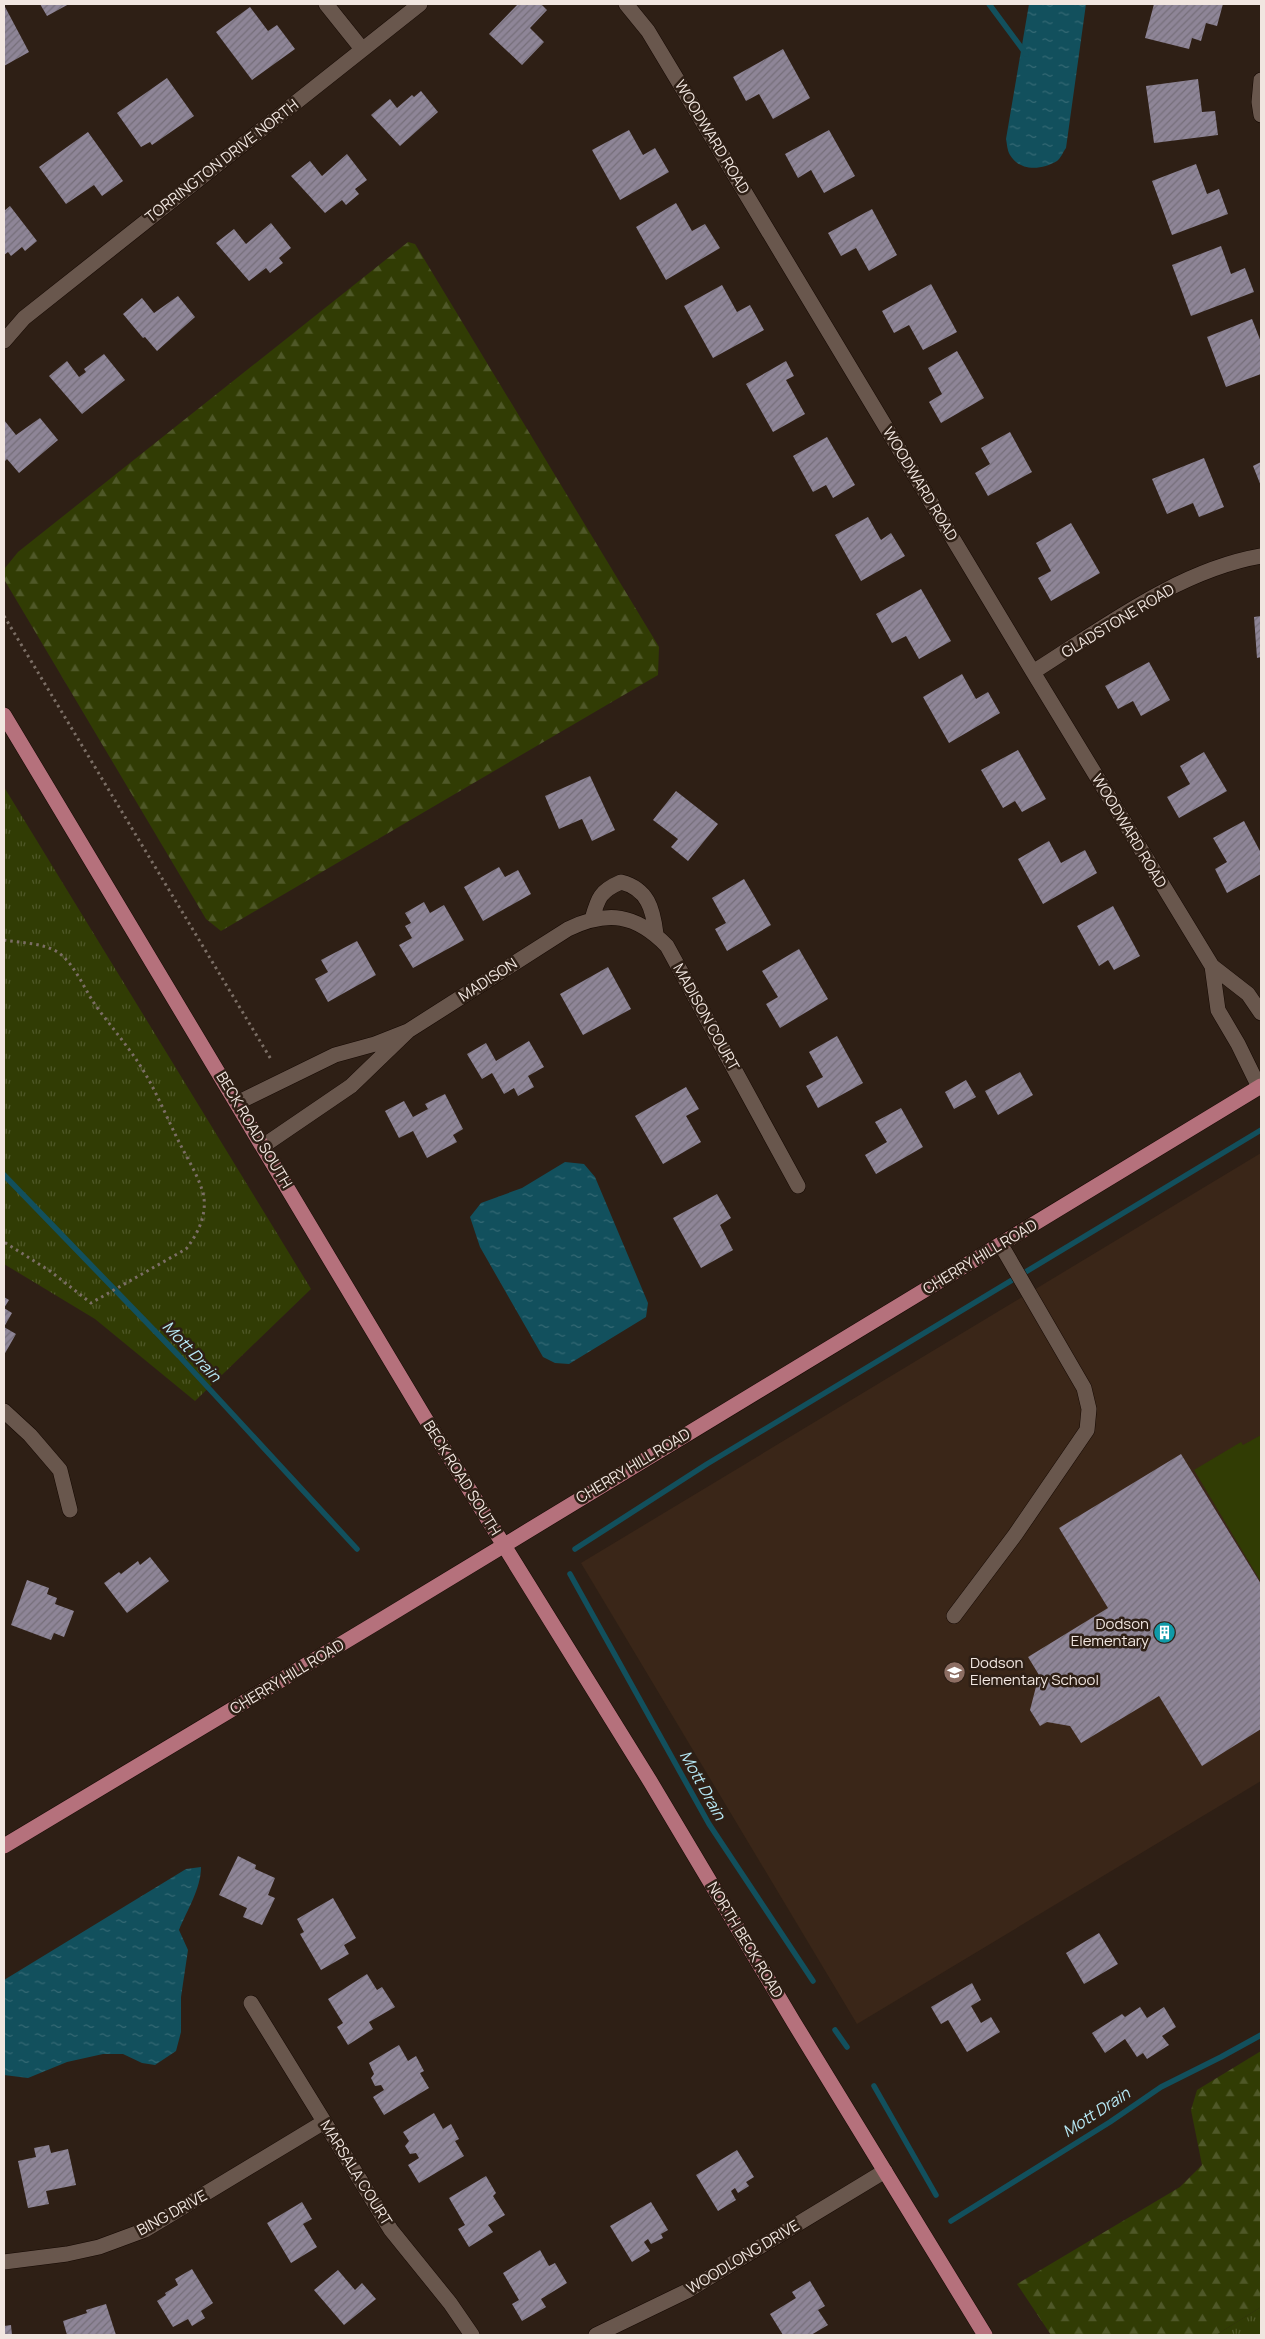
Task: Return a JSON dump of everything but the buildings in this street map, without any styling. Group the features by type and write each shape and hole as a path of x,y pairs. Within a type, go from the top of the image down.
{"main road":[{"name":"BECK ROAD SOUTH","path":"4,715 504,1546"},
{"name":"CHERRY HILL ROAD","path":"4,1846 504,1546 1260,1086"},
{"name":"NORTH BECK ROAD","path":"504,1546 650,1780 985,2335"}],"street":[{"path":"326,4 362,49"},
{"name":"TORRINGTON DRIVE NORTH","path":"4,341 24,318 420,4"},
{"name":"WOODWARD ROAD","path":"626,4 648,31 1212,966 1248,994 1261,1012"},
{"path":"1261,80 1258,102 1261,115"},
{"name":"TORRINGTON DRIVE NORTH","path":"4,328 24,318"},
{"name":"GLADSTONE ROAD","path":"1033,672 1156,595 1232,561 1261,556"},
{"path":"592,919 598,898 609,887 621,882 639,888 648,902 654,918 656,934"},
{"name":"MADISON COURT","path":"568,929 592,919 606,916 623,918 642,925 656,934 667,946 798,1186"},
{"name":"MADISON","path":"238,1103 335,1055 375,1044 408,1031 568,929"},
{"name":"WOODWARD ROAD","path":"1212,966 1218,1010 1260,1086"},
{"name":"MADISON","path":"263,1146 351,1086 408,1031"},
{"path":"954,1616 1015,1535 1087,1430 1089,1409 1084,1388 1000,1245"},
{"path":"4,1411 30,1434 60,1470 70,1510"},
{"name":"MARSALA COURT","path":"251,2003 391,2230 450,2303 472,2335"},
{"name":"BING DRIVE","path":"4,2262 67,2254 99,2247 145,2230 324,2122"},
{"name":"WOODLONG DRIVE","path":"596,2335 688,2291 885,2171"}],"path":[{"path":"4,616 272,1061"},
{"path":"4,940 43,947 58,953 70,964 95,1004 128,1046 144,1072 203,1194 204,1206 202,1221 195,1238 186,1249 91,1303 50,1271 4,1242"}],"shaded area":[{"name":"Dodson Elementary School","path":"1261,1153 1261,1781 857,2024 581,1563"}],"green space":[{"path":"408,242 415,244 659,647 658,675 221,931 206,919 5,581 5,568 18,552"},
{"path":"4,787 311,1289 195,1401 95,1319 4,1264"},
{"path":"1261,1435 1261,1582 1194,1470 1241,1442 1243,1445"},
{"path":"1261,2051 1261,2307 1216,2335 1051,2335 1017,2284 1180,2187 1202,2165 1191,2110 1197,2090"},
{"path":"1261,2307 1261,2335 1216,2335"}],"water":[{"path":"1029,4 1086,4 1066,148 1057,161 1038,168 1025,167 1014,161 1009,153 1006,139"},
{"path":"565,1162 584,1164 595,1177 648,1303 646,1317 569,1364 555,1363 543,1357 480,1247 470,1217 481,1203 522,1188"},
{"path":"201,1867 199,1883 179,1930 188,1950 181,1997 181,2032 176,2051 155,2065 142,2063 123,2054 103,2054 67,2062 28,2078 4,2075 4,1980 186,1869"}],"waterway":[{"path":"989,4 1026,54"},
{"path":"575,1549 707,1464 1261,1130"},
{"name":"Mott Drain","path":"4,1175 179,1356 357,1549"},
{"name":"Mott Drain","path":"570,1574 709,1824 813,1981"},
{"name":"Mott Drain","path":"835,2030 847,2047"},
{"name":"Mott Drain","path":"951,2221 1110,2122 1161,2087 1261,2035"},
{"name":"Mott Drain","path":"874,2086 936,2195"}],"place":[{"name":"Dodson Elementary","path":"1165,1633"},
{"name":"Dodson Elementary School","path":"954,1672"}]}
